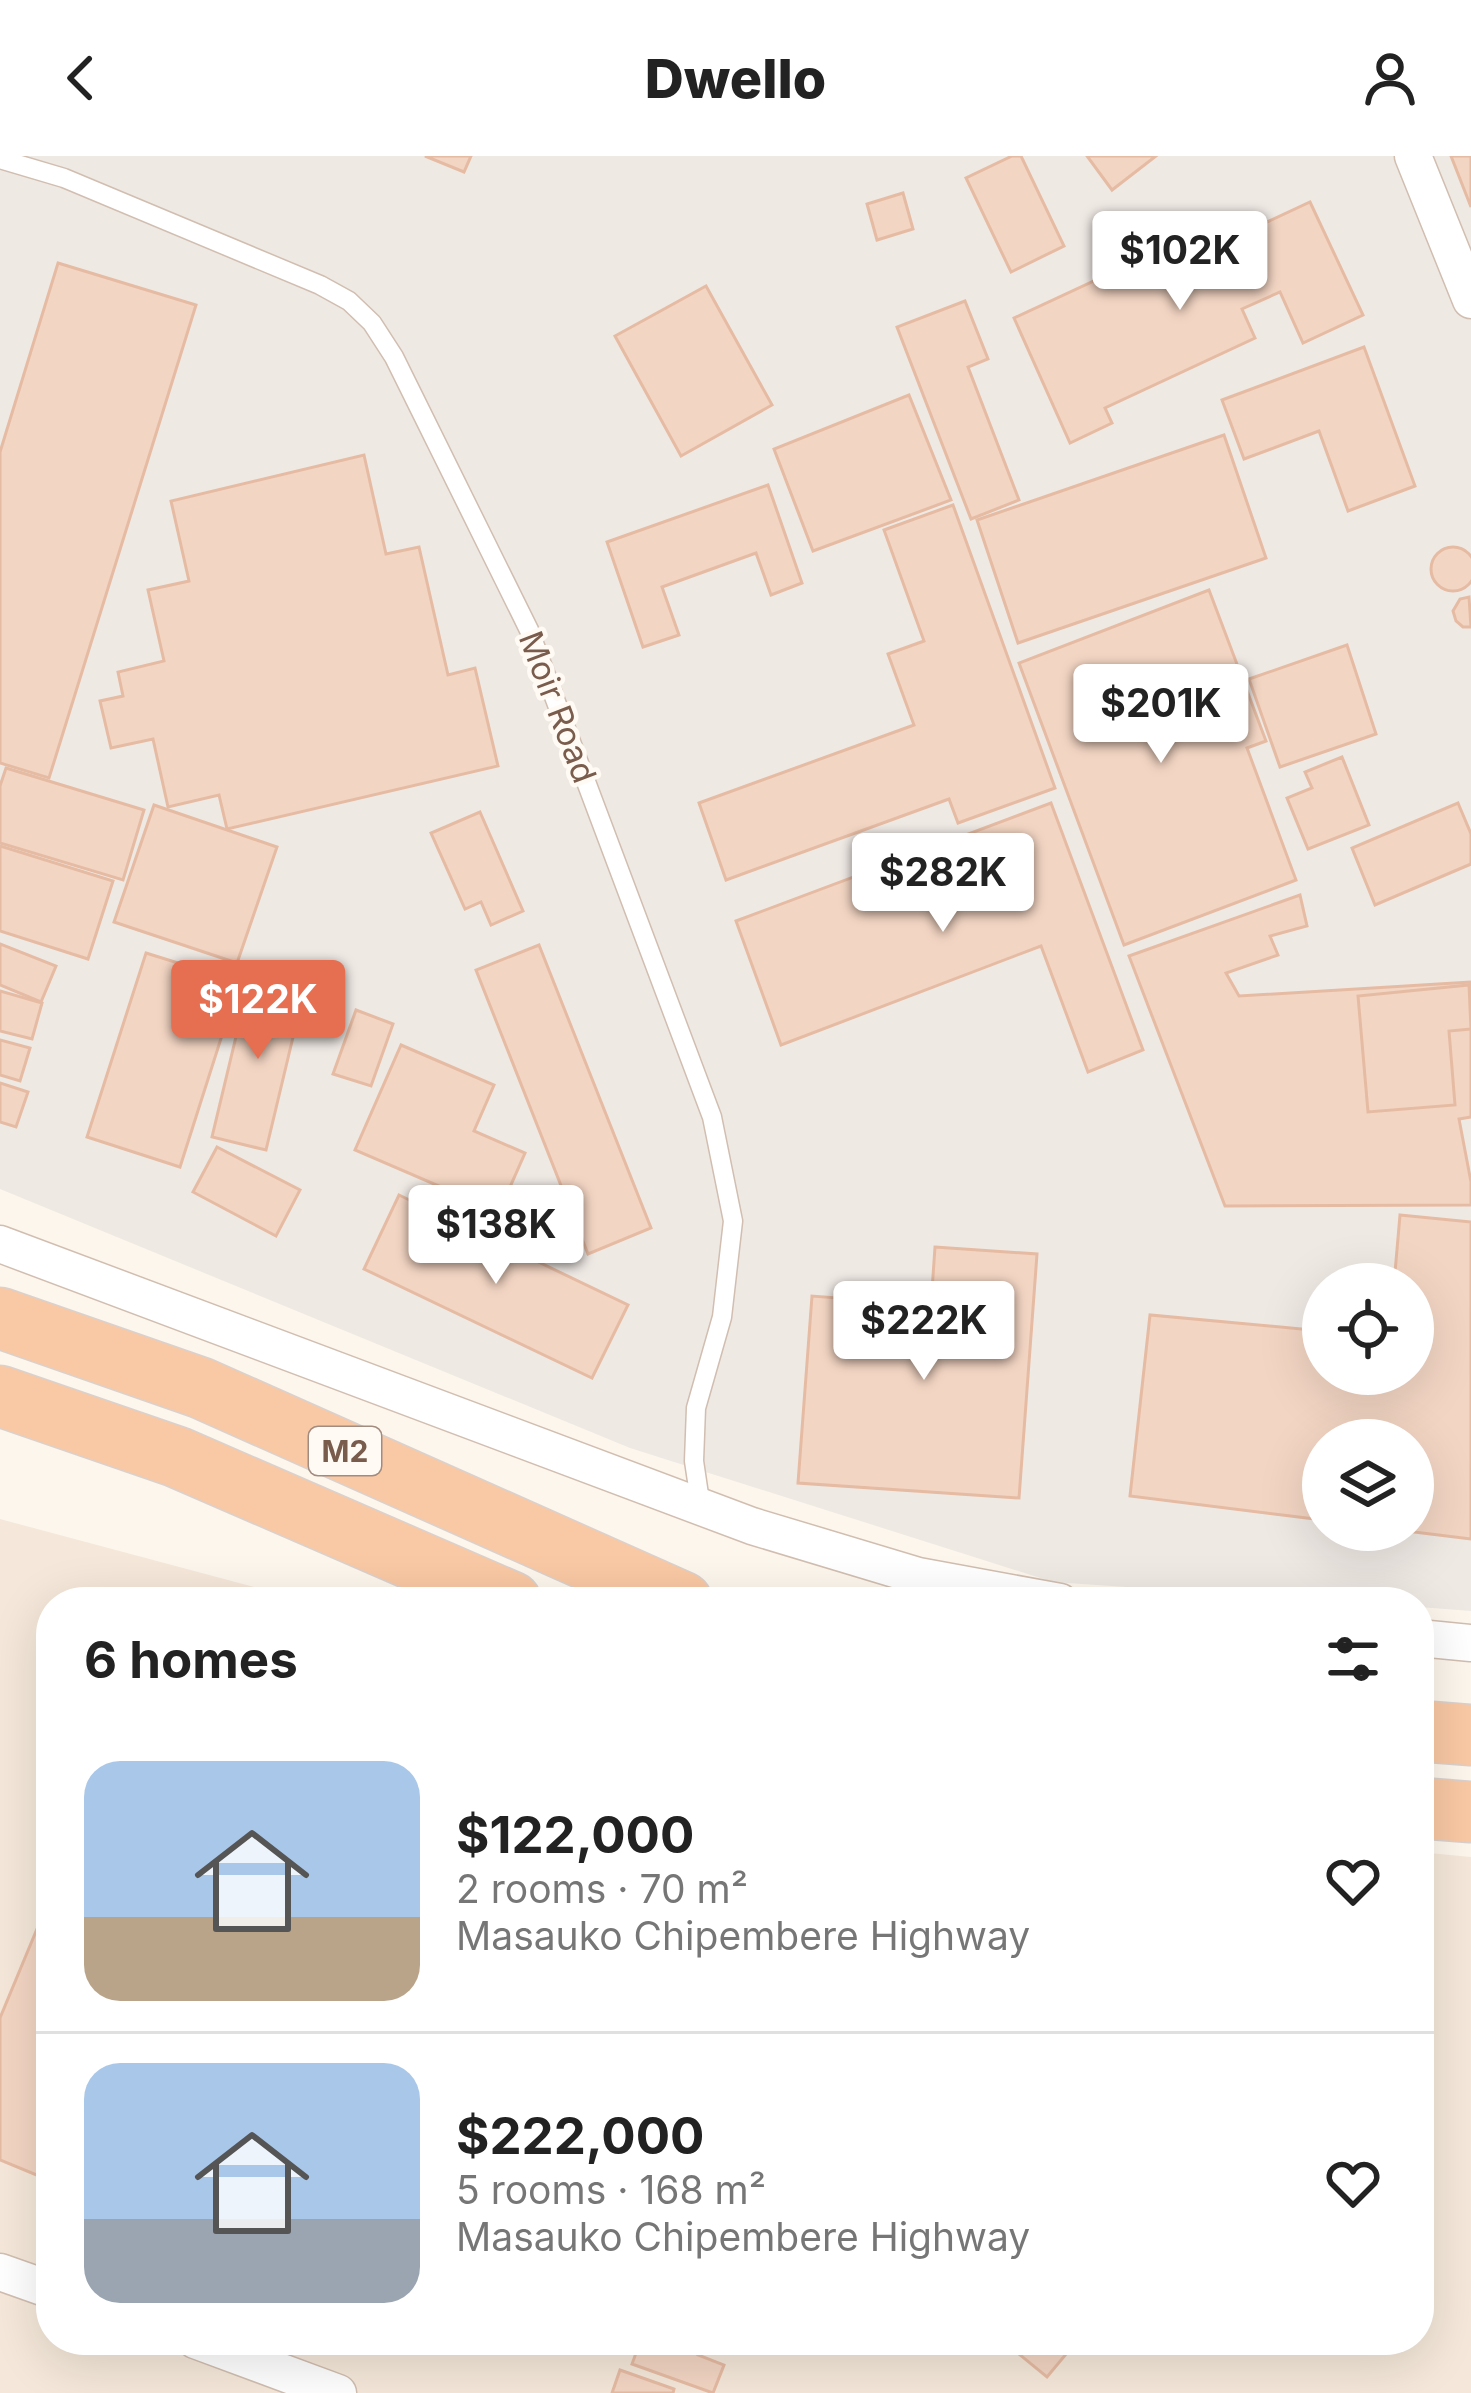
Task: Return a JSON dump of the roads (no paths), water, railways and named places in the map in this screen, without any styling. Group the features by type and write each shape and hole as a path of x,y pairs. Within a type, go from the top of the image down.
{"highway":[{"name":"M2","path":"0,1318 201,1388 648,1587"},
{"name":"M2","path":"0,1396 177,1456 477,1587"},
{"path":"1434,1732 1471,1735"},
{"path":"1434,1809 1471,1812"}],"street":[{"path":"1413,156 1471,300"},
{"path":"0,1244 701,1508 918,1576 978,1587"},
{"path":"1434,1639 1471,1643"},
{"path":"0,2272 36,2285"},
{"path":"235,2355 338,2393"}],"lane":[{"name":"Moir Road","path":"0,159 64,178 349,301 372,323 417,397 529,629 712,1117 733,1221 722,1317 696,1408 694,1461 701,1508"}]}
